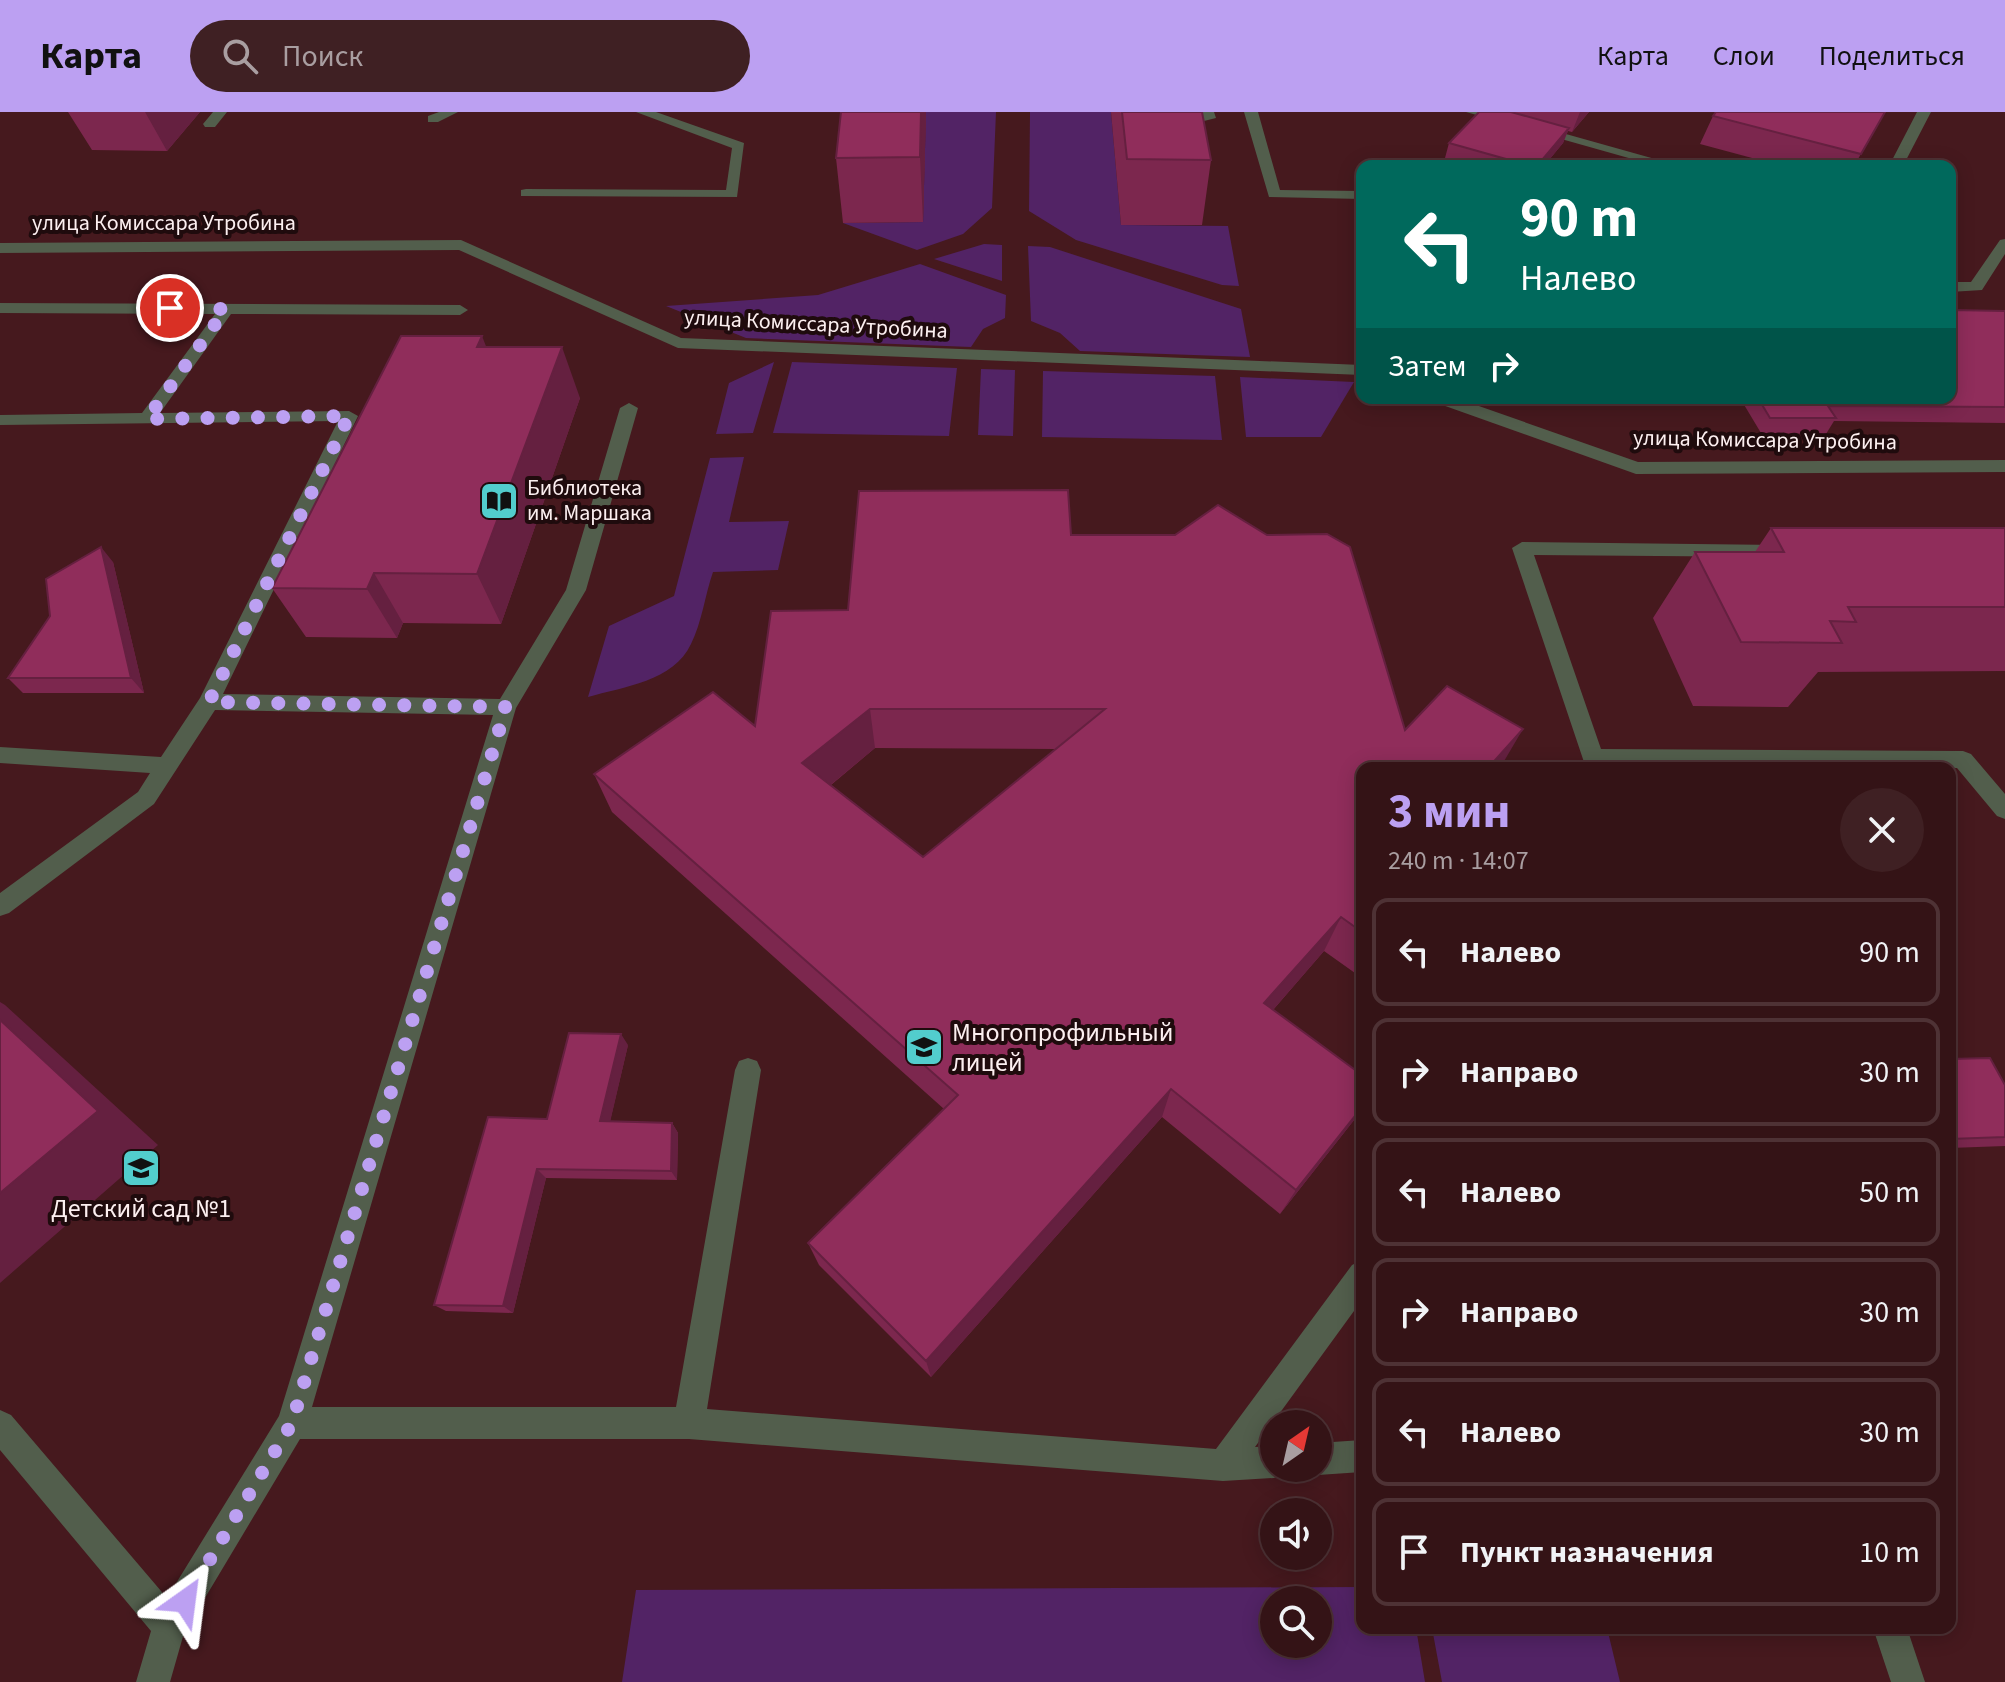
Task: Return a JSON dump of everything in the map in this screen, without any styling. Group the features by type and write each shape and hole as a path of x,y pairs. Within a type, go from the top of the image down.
{"street":[{"path":"210,124 220,112"},
{"path":"433,119 451,112"},
{"path":"526,193 732,194 739,146 643,112"},
{"path":"1251,112 1274,194 1356,195"},
{"path":"1473,112 1651,160"},
{"path":"1899,160 1924,112"},
{"path":"1956,287 1976,287 2005,243"},
{"name":"улица Комиссара Утробина","path":"0,248 461,245 678,343 1356,370"},
{"path":"0,308 460,310"},
{"path":"147,419 226,309"},
{"name":"улица Комиссара Утробина","path":"1457,404 1636,468 2005,466"},
{"path":"153,1682 169,1626 292,1423 506,707 576,590 629,408"},
{"path":"0,420 349,416 209,702 169,766 146,798 0,906"},
{"path":"1811,551 1522,548 1595,762 1963,760 2005,810"},
{"path":"209,702 506,707"},
{"path":"0,755 169,766"},
{"path":"689,1423 748,1070"},
{"path":"1223,1465 1356,1283"},
{"path":"292,1423 689,1423 1223,1465 1260,1463"},
{"path":"0,1426 169,1626"},
{"path":"1332,1458 1356,1456"},
{"path":"1892,1634 1908,1682"}],"shaded area":[{"path":"926,112 996,112 992,208 963,234 917,250 843,223 923,222"},
{"path":"1030,112 1111,112 1121,225 1228,226 1239,286 1222,285 1076,240 1029,211"},
{"path":"984,244 1002,245 1002,281 934,259"},
{"path":"1028,246 1050,247 1241,309 1250,357 1080,351 1060,333 1031,321"},
{"path":"920,264 1006,295 1005,318 983,329 971,347 746,338 666,306 818,295"},
{"path":"774,362 753,433 716,434 729,383"},
{"path":"792,362 957,368 949,436 773,433"},
{"path":"981,369 1015,370 1013,436 978,435"},
{"path":"1043,371 1215,376 1222,440 1042,437"},
{"path":"1240,377 1354,382 1321,437 1246,437"},
{"path":"744,457 729,522 789,521 778,570 713,572 691,644 673,666 646,681 588,697 609,626 674,596 710,458"},
{"path":"1260,1587 1260,1658 1332,1658 1332,1587 1356,1587 1356,1634 1417,1634 1425,1682 622,1682 636,1590"},
{"path":"1433,1634 1608,1634 1620,1682 1442,1682"}],"building":[{"path":"841,112 921,112 920,157 836,158"},
{"path":"1122,112 1202,112 1211,160 1127,159"},
{"path":"1479,112 1511,112 1569,128 1542,160 1510,160 1449,143"},
{"path":"1716,112 1885,112 1861,154 1713,116"},
{"path":"1956,310 2005,311 2005,407 1828,406 1836,418 1770,418 1762,404 1956,404"},
{"path":"401,336 482,336 477,347 562,347 477,574 374,573 367,589 272,588"},
{"path":"1068,490 1071,535 1175,535 1218,505 1267,535 1327,534 1350,547 1405,730 1447,686 1523,729 1493,762 1356,762 1356,928 1341,917 1264,1003 1356,1071 1356,1115 1296,1190 1171,1089 926,1361 808,1243 958,1095 594,774 713,692 755,726 771,611 848,610 859,491","holes":["870,709 1105,709 923,857 802,763"]},
{"path":"1771,528 2005,528 2005,607 1848,607 1856,622 1830,621 1842,643 1741,642 1695,552 1784,552"},
{"path":"101,547 131,678 8,678 50,616 46,579"},
{"path":"0,1020 98,1111 0,1193"},
{"path":"569,1033 621,1034 600,1121 672,1123 671,1171 537,1169 503,1306 434,1305 488,1117 547,1119"},
{"path":"1990,1058 2005,1085 2005,1137 1956,1139 1956,1059"}],"place":[{"name":"Библиотека им. Маршака","path":"499,501"},
{"name":"Многопрофильный лицей","path":"924,1047"},
{"name":"Детский сад №1","path":"141,1168"}],"route":[{"path":"170,308 226,309 147,419 349,416 209,702 506,707 292,1423 185,1601"}]}
